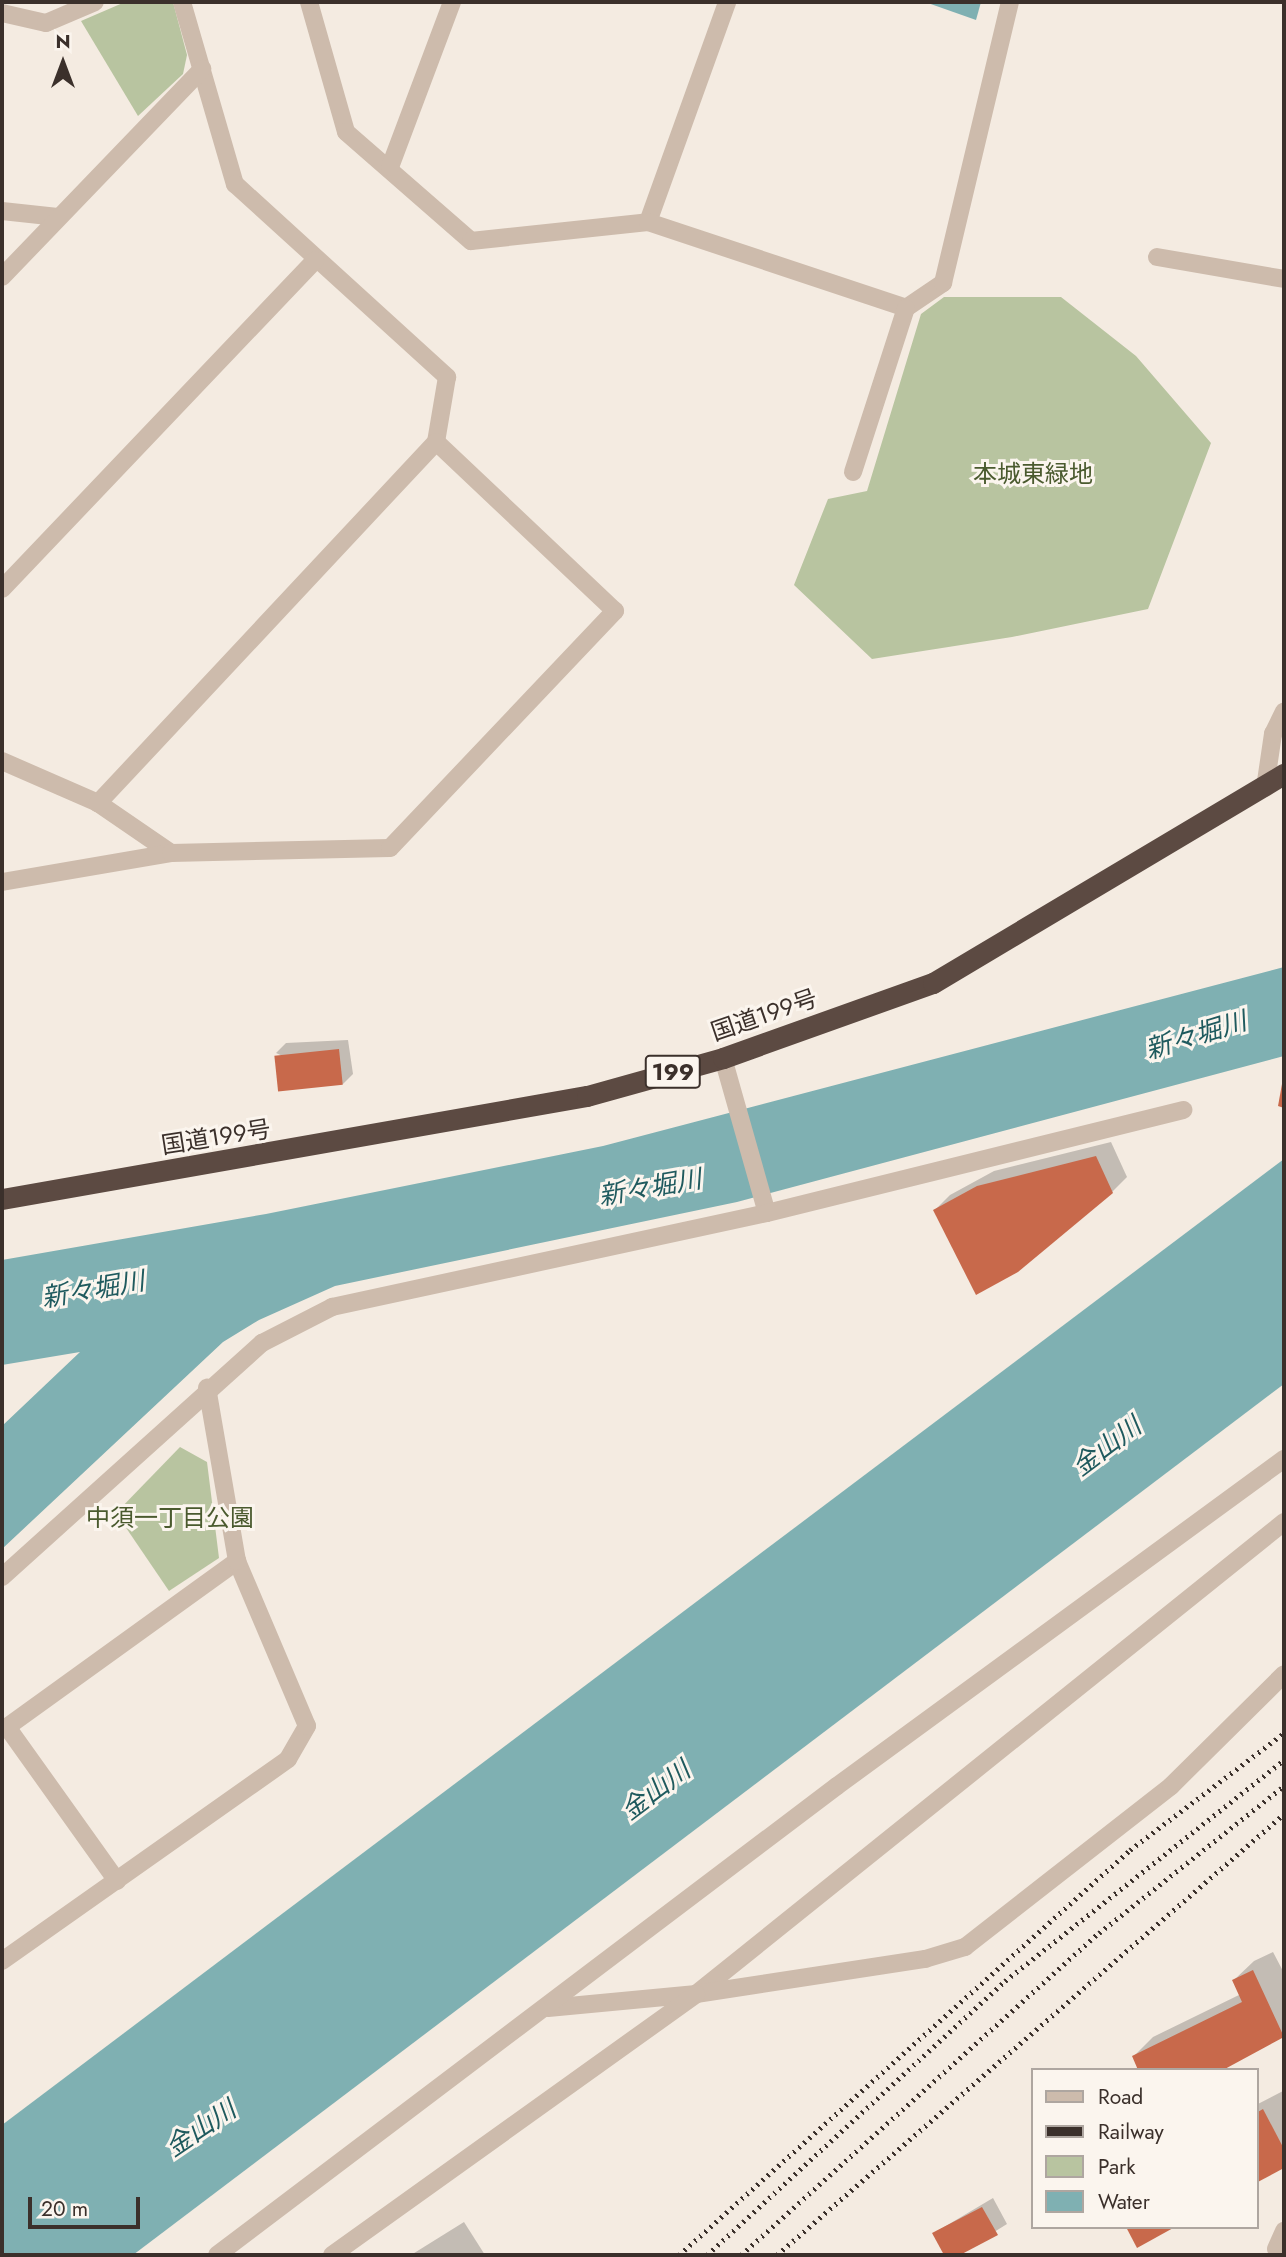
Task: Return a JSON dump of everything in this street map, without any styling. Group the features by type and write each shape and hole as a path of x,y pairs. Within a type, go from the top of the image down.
{"highway":[{"name":"国道199号","path":"2,1199 587,1097 723,1058 933,983 1265,788 1284,774"}],"street":[{"path":"2,13 46,23 95,2"},
{"path":"98,803 436,442 447,377 315,260 235,184 182,2"},
{"path":"309,2 346,132 390,167 471,241 648,222 906,308"},
{"path":"390,167 452,2"},
{"path":"648,222 727,2"},
{"path":"853,472 906,308 943,283 1010,2"},
{"path":"2,276 202,69"},
{"path":"2,211 58,217"},
{"path":"1157,257 1284,279"},
{"path":"2,590 315,260"},
{"path":"2,882 171,853 390,848 615,611 436,442"},
{"path":"1265,788 1273,734 1284,711"},
{"path":"2,761 98,803 171,853"},
{"path":"723,1058 767,1213"},
{"path":"2,1577 207,1388 262,1343 332,1307 767,1213 1182,1110"},
{"path":"2,1961 288,1759 307,1726 237,1561 207,1388"},
{"path":"217,2255 548,2008 837,1786 1284,1459"},
{"path":"332,2255 696,1994 1284,1522"},
{"path":"117,1881 7,1727 237,1561"},
{"path":"548,2008 696,1994 925,1959 965,1947 1171,1786 1284,1674"},
{"path":"1276,2249 1284,2231"}],"green space":[{"path":"125,2 173,2 187,55 183,74 138,116 81,21"},
{"name":"本城東緑地","path":"944,297 1061,297 1136,356 1211,443 1148,609 1012,637 872,659 794,585 828,499 867,491 921,314"},
{"name":"中須一丁目公園","path":"180,1447 207,1462 219,1558 169,1591 116,1513"}],"water":[{"path":"925,2 981,2 976,20"},
{"name":"新々堀川","path":"1284,967 1284,1056 737,1202 335,1286 259,1320 223,1342 2,1549 2,1426 80,1352 2,1365 2,1260 266,1214 603,1146"},
{"name":"金山川","path":"1284,1159 1284,1384 133,2255 2,2255 2,2125"}],"building":[{"path":"339,1049 343,1085 278,1092 274,1056"},
{"path":"1284,1084 1284,1108 1278,1106"},
{"path":"1096,1156 1113,1193 1018,1272 976,1295 933,1210 977,1186"},
{"path":"1253,1970 1284,2037 1227,2068 1137,2068 1132,2056 1242,2002 1232,1980"},
{"path":"1263,2109 1284,2149 1284,2168 1258,2182 1258,2112"},
{"path":"982,2207 998,2235 960,2255 944,2255 932,2233"},
{"path":"1127,2229 1171,2229 1137,2248"}],"railway":[{"path":"679,2255 1130,1850 1284,1733"},
{"path":"707,2255 1005,1981 1284,1760"},
{"path":"741,2255 1099,1933 1284,1786"},
{"path":"777,2255 1284,1814"}]}
